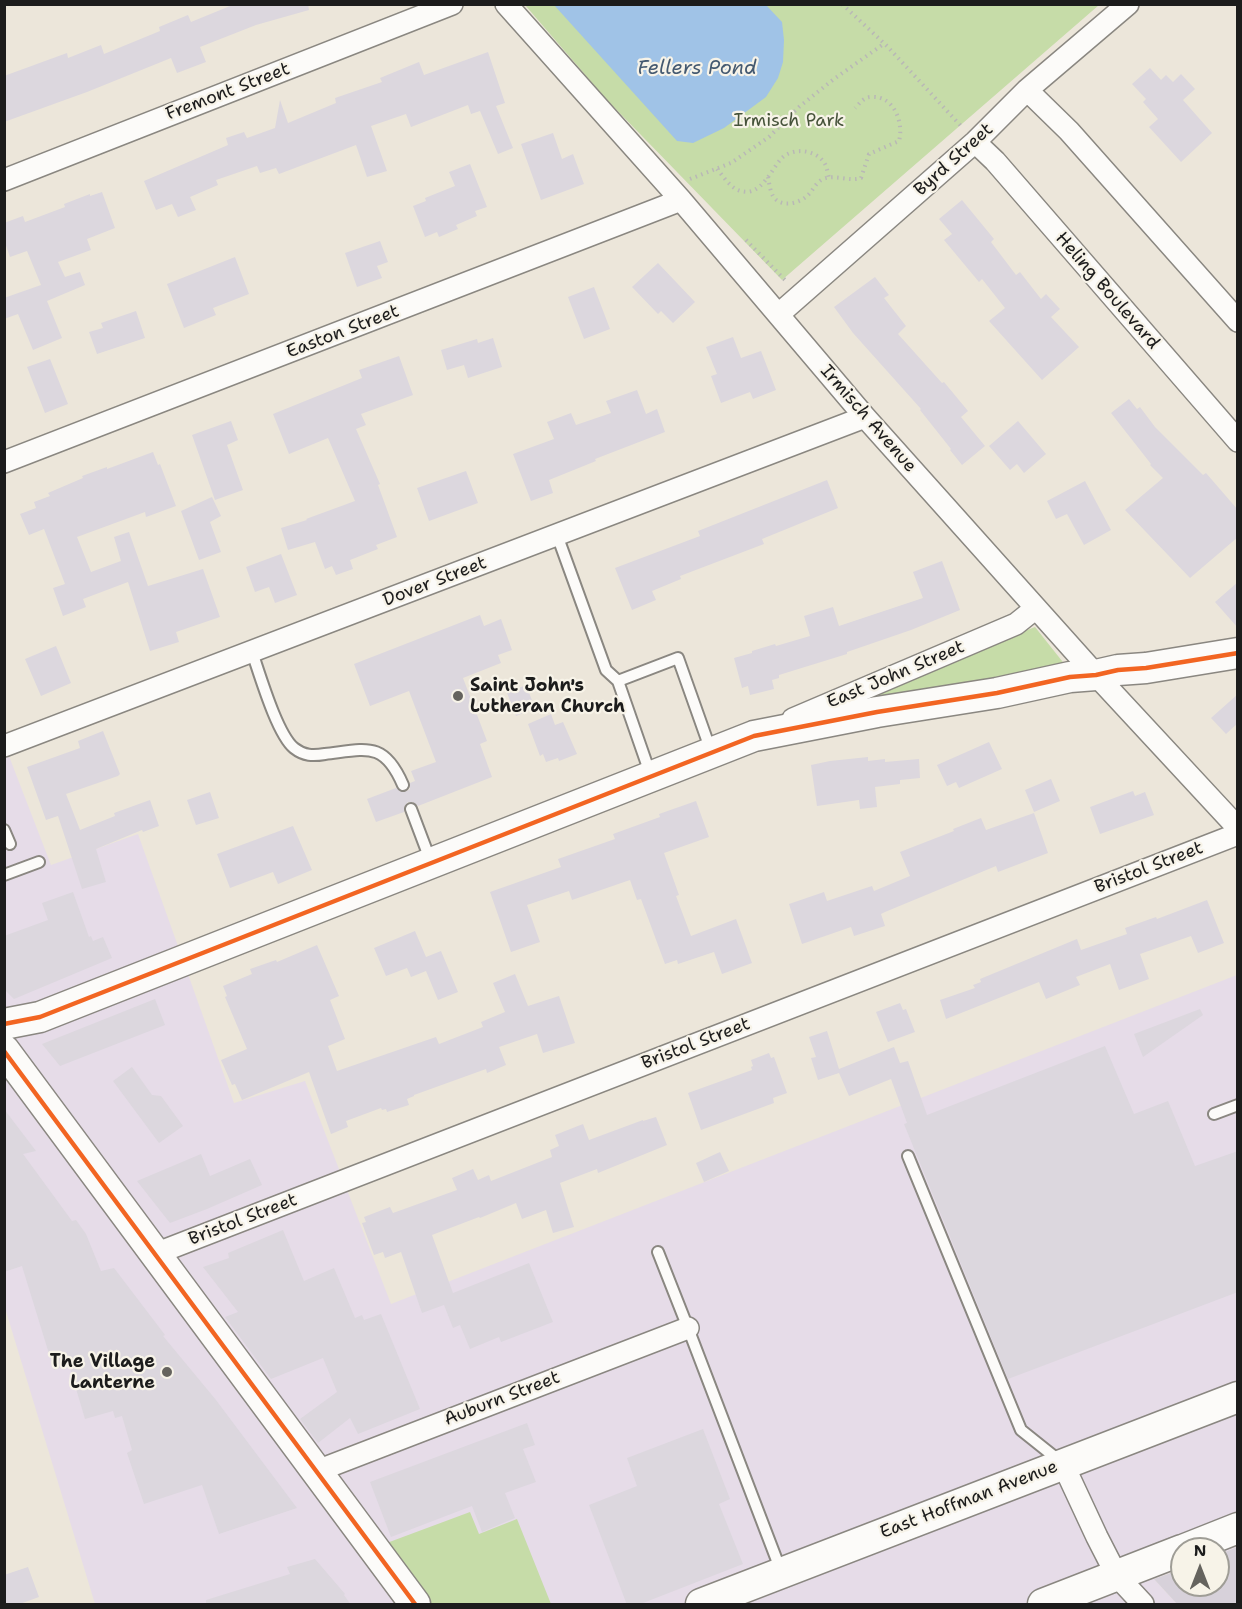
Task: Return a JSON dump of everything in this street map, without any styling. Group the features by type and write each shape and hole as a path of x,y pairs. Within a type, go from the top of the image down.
{"street":[{"name":"Fremont Street","path":"4,180 452,4"},
{"name":"Irmisch Avenue","path":"506,4 681,201 865,417 1096,675 1238,828"},
{"name":"Byrd Street","path":"779,314 975,142 1027,90 1128,4"},
{"path":"1027,90 1069,131 1238,321"},
{"name":"Heling Boulevard","path":"975,142 995,161 1238,441"},
{"name":"Easton Street","path":"4,462 681,201"},
{"name":"Dover Street","path":"4,746 865,417"},
{"name":"East John Street","path":"4,1024 39,1017 754,736 1016,624 1036,608"},
{"name":"East John Street","path":"754,736 877,712 997,693 1070,677 1146,668 1238,653"},
{"name":"Bristol Street","path":"155,1254 1238,834"},
{"path":"4,1050 415,1605"},
{"name":"Auburn Street","path":"316,1471 688,1328"},
{"name":"East Hoffman Avenue","path":"701,1605 1238,1396"},
{"path":"1063,1464 1117,1576 1143,1605"},
{"path":"1216,1537 1238,1528"},
{"path":"1043,1605 1170,1555"}],"lane":[{"path":"557,535 606,670 618,681 651,776"},
{"path":"252,652 279,727 293,747 310,756 369,750 386,756 397,771 403,786"},
{"path":"618,681 678,658 711,753"},
{"path":"411,809 431,863"},
{"path":"4,830 10,844"},
{"path":"4,875 39,862"},
{"path":"1214,1114 1238,1105"},
{"path":"908,1156 1021,1430 1063,1464"},
{"path":"658,1252 781,1573"}],"path":[{"path":"842,4 885,43 975,142"},
{"path":"689,180 731,163 769,137 799,107 885,43"},
{"path":"768,177 773,196 778,201 788,204 798,203 804,199 824,179 834,177 855,180 861,178 869,154 899,141 902,132 897,112 881,98 870,97 855,108"},
{"path":"717,169 731,186 740,191 750,191 761,185 783,158 798,151 808,152 824,162 829,178"}],"shaded area":[{"path":"4,751 7,751 51,865 138,834 234,1103 305,1081 391,1304 1237,975 1237,1547 1230,1550 1230,1537 1170,1537 1170,1573 1154,1579 1177,1604 95,1604 5,1308"},
{"path":"1237,1547 1237,1604 1177,1604 1171,1597 1230,1597 1230,1550"},
{"path":"1170,1573 1170,1596 1154,1579"}],"green space":[{"name":"Irmisch Park","path":"525,5 1099,5 782,280 606,99"},
{"path":"1035,627 1066,666 870,699 868,696 875,690"},
{"path":"470,1512 479,1534 517,1519 551,1604 418,1604 376,1547"}],"water":[{"name":"Fellers Pond","path":"554,5 766,5 782,22 783,62 778,78 766,97 724,128 693,143 677,141"}],"building":[{"path":"235,4 308,4 309,10 256,25 200,47 206,62 177,73 171,58 4,122 4,76 67,53 68,58 101,45 104,54 160,31 159,27 188,15 191,22"},
{"path":"488,52 505,103 496,106 513,148 498,154 480,111 471,114 468,105 411,127 406,114 371,126 387,171 367,177 356,145 279,174 276,168 260,173 257,166 216,180 218,185 190,197 196,210 178,217 172,204 156,210 144,181 228,145 226,138 244,132 247,138 275,128 280,100 288,123 336,103 335,98 382,82 380,78 419,62 424,75"},
{"path":"1150,68 1161,80 1166,75 1173,82 1181,74 1195,89 1183,100 1212,133 1181,162 1149,127 1158,119 1143,102 1146,99 1132,84"},
{"path":"553,133 562,159 573,154 584,184 541,200 521,144"},
{"path":"470,164 487,207 475,211 477,216 456,225 458,229 439,237 437,232 425,237 413,206 426,201 425,198 455,186 449,172"},
{"path":"102,192 115,228 87,239 91,250 58,262 65,277 80,272 85,285 47,301 62,338 33,350 18,314 4,319 4,298 41,285 27,251 10,257 4,240 4,223 23,216 25,222 65,207 64,204"},
{"path":"962,200 994,239 991,242 1016,275 1020,272 1041,299 1046,294 1060,309 1051,317 1079,347 1042,380 989,321 1005,308 982,279 979,282 944,240 952,234 939,219"},
{"path":"380,241 388,262 377,266 382,278 357,287 345,253"},
{"path":"235,257 249,294 213,308 216,315 184,328 167,284"},
{"path":"658,263 695,302 673,323 661,311 658,314 632,287"},
{"path":"875,277 889,295 884,298 906,326 898,334 968,411 961,417 985,446 962,465 921,409 853,333 834,307"},
{"path":"594,287 610,329 584,339 568,297"},
{"path":"136,311 145,338 97,354 89,332 103,328 101,323"},
{"path":"733,337 741,358 761,351 776,390 753,399 750,392 721,403 711,376 717,374 706,347"},
{"path":"493,338 502,367 468,378 464,365 447,370 441,350 477,339 478,343"},
{"path":"399,356 413,395 361,414 366,425 356,429 380,484 378,485 397,537 376,545 378,549 350,560 353,569 336,575 332,566 325,569 315,542 288,550 281,528 355,501 328,438 289,454 273,414 362,378 359,370"},
{"path":"50,359 68,404 45,413 27,367"},
{"path":"637,390 646,414 657,409 665,432 595,459 596,461 549,480 553,493 531,501 513,454 554,439 547,422 571,413 576,425 611,413 606,401"},
{"path":"1129,399 1137,409 1140,407 1155,427 1203,475 1206,473 1238,510 1238,537 1190,578 1125,510 1163,478 1150,465 1111,413"},
{"path":"231,421 238,440 227,445 243,490 215,500 192,435"},
{"path":"1018,421 1046,454 1024,473 1017,464 1010,470 989,446"},
{"path":"153,452 176,506 146,517 145,512 77,537 91,572 121,561 114,537 129,532 148,586 203,569 220,617 176,632 179,642 150,651 128,582 83,599 86,607 63,616 53,588 65,584 44,529 29,535 20,514 36,508 34,502 50,496 48,493 83,478 82,476"},
{"path":"466,471 478,503 429,521 417,488"},
{"path":"827,480 838,508 762,539 764,544 680,576 681,579 652,591 656,600 632,610 615,568 700,536 698,531"},
{"path":"1085,481 1111,530 1084,545 1067,514 1056,519 1047,501"},
{"path":"212,497 221,516 210,522 221,552 199,560 181,511"},
{"path":"281,554 297,595 275,603 269,587 255,592 246,567"},
{"path":"942,561 960,610 847,652 847,654 779,675 779,678 772,680 774,689 750,695 748,686 742,688 734,658 775,644 776,646 810,636 804,616 833,607 839,626 923,598 913,572"},
{"path":"1238,582 1238,628 1215,602"},
{"path":"480,615 484,626 501,619 512,650 498,655 501,663 463,678 487,741 480,744 492,777 418,806 413,802 408,802 404,807 404,812 376,822 367,799 396,788 402,792 407,791 410,789 410,783 415,781 411,771 436,762 409,691 370,706 354,664"},
{"path":"56,646 71,683 41,696 25,659"},
{"path":"526,685 535,708 516,716 507,693"},
{"path":"1238,694 1238,723 1226,734 1211,718"},
{"path":"551,714 555,725 563,722 577,754 559,761 558,758 546,762 543,754 540,756 528,724"},
{"path":"103,731 120,774 66,794 80,830 115,816 114,813 150,800 159,826 143,832 142,830 96,849 106,882 82,889 58,816 46,820 27,767 80,748 78,741"},
{"path":"989,742 1002,769 959,788 956,782 947,786 937,765"},
{"path":"868,757 868,761 885,759 885,762 919,759 920,778 900,780 900,784 875,787 877,807 860,809 859,800 817,806 811,765"},
{"path":"1051,779 1060,801 1034,812 1025,790"},
{"path":"1133,791 1135,796 1145,792 1154,815 1100,834 1090,807"},
{"path":"210,792 219,818 196,825 187,800"},
{"path":"696,801 709,837 664,853 679,895 676,896 691,936 736,919 752,963 722,974 714,952 678,964 677,960 665,964 641,899 637,900 630,880 572,900 569,891 527,905 540,942 511,952 490,892 561,867 558,859 615,839 613,834"},
{"path":"1034,813 1048,853 998,872 996,866 885,912 881,914 885,926 854,936 851,927 802,944 789,904 824,892 827,901 872,886 874,891 910,876 900,852 981,818 986,830"},
{"path":"293,826 312,870 278,884 273,872 230,888 217,854"},
{"path":"73,892 89,937 91,936 93,941 103,937 112,958 14,999 4,989 4,936 48,920 42,903"},
{"path":"1207,900 1224,943 1198,953 1191,936 1140,954 1149,979 1119,990 1110,964 1076,977 1080,985 1046,999 1039,982 946,1019 940,1000 975,988 973,985 981,982 980,979 1077,939 1081,950 1127,934 1125,928 1156,917 1157,919"},
{"path":"415,931 426,957 441,951 458,992 438,1000 426,971 411,977 407,968 386,976 374,948"},
{"path":"317,945 339,996 330,1000 345,1039 328,1046 337,1071 436,1037 439,1044 483,1027 481,1022 505,1012 493,983 515,974 528,1006 559,996 575,1043 543,1053 537,1034 499,1047 506,1065 487,1073 486,1069 414,1095 407,1099 409,1105 387,1112 386,1109 381,1108 346,1121 348,1127 331,1134 309,1072 242,1100 235,1084 232,1085 221,1060 247,1049 225,997 227,996 223,986 252,974 250,969 276,960 277,962"},
{"path":"155,999 165,1025 60,1066 42,1044"},
{"path":"900,1003 903,1010 906,1009 915,1032 888,1042 876,1012"},
{"path":"1200,1009 1203,1015 1143,1057 1134,1034"},
{"path":"827,1031 839,1069 894,1047 900,1063 908,1061 927,1115 1105,1046 1134,1114 1168,1101 1195,1166 1238,1151 1238,1292 1008,1379 904,1124 907,1123 891,1079 849,1096 839,1073 818,1080 811,1058 816,1057 809,1037"},
{"path":"769,1053 771,1058 774,1057 787,1093 773,1098 774,1103 701,1130 688,1093 752,1070 751,1060"},
{"path":"132,1067 152,1095 161,1096 183,1126 159,1143 113,1081"},
{"path":"4,1109 36,1151 23,1154 72,1221 76,1220 86,1234 101,1271 114,1268 165,1335 163,1336 216,1400 297,1508 219,1534 202,1485 144,1504 127,1453 132,1450 122,1416 115,1418 113,1411 85,1419 69,1365 54,1370 22,1266 4,1272"},
{"path":"656,1117 667,1145 598,1173 597,1169 560,1183 574,1227 553,1233 546,1210 522,1219 516,1203 432,1235 453,1293 529,1263 553,1322 501,1342 499,1337 470,1349 460,1325 453,1328 444,1305 422,1313 401,1252 385,1258 383,1252 374,1255 362,1223 366,1222 364,1217 390,1207 393,1213 457,1190 452,1178 473,1169 478,1180 489,1175 491,1181 552,1157 550,1150 559,1146 555,1135 583,1124 589,1140"},
{"path":"720,1152 729,1171 704,1182 696,1163"},
{"path":"201,1154 210,1176 250,1159 262,1185 170,1223 137,1181"},
{"path":"283,1230 304,1281 334,1268 355,1318 362,1315 364,1320 381,1314 420,1409 358,1434 350,1418 318,1443 300,1419 337,1392 323,1358 271,1379 225,1317 238,1312 203,1267 229,1258 228,1253"},
{"path":"527,1423 535,1445 523,1449 536,1482 505,1493 515,1518 482,1532 472,1506 391,1537 370,1482"},
{"path":"703,1429 730,1499 719,1504 743,1564 638,1605 627,1605 589,1505 637,1486 627,1458"},
{"path":"315,1559 345,1594 351,1605 206,1605 206,1600 290,1574 287,1567"},
{"path":"28,1567 39,1597 17,1605 4,1605 4,1575"}],"transit line":[{"path":"4,1024 40,1017 754,736 877,712 997,693 1070,677 1146,668 1238,653"},
{"path":"4,1051 415,1604"}],"place":[{"name":"Saint John's Lutheran Church","path":"458,696"},
{"name":"The Village Lanterne","path":"167,1372"}]}
